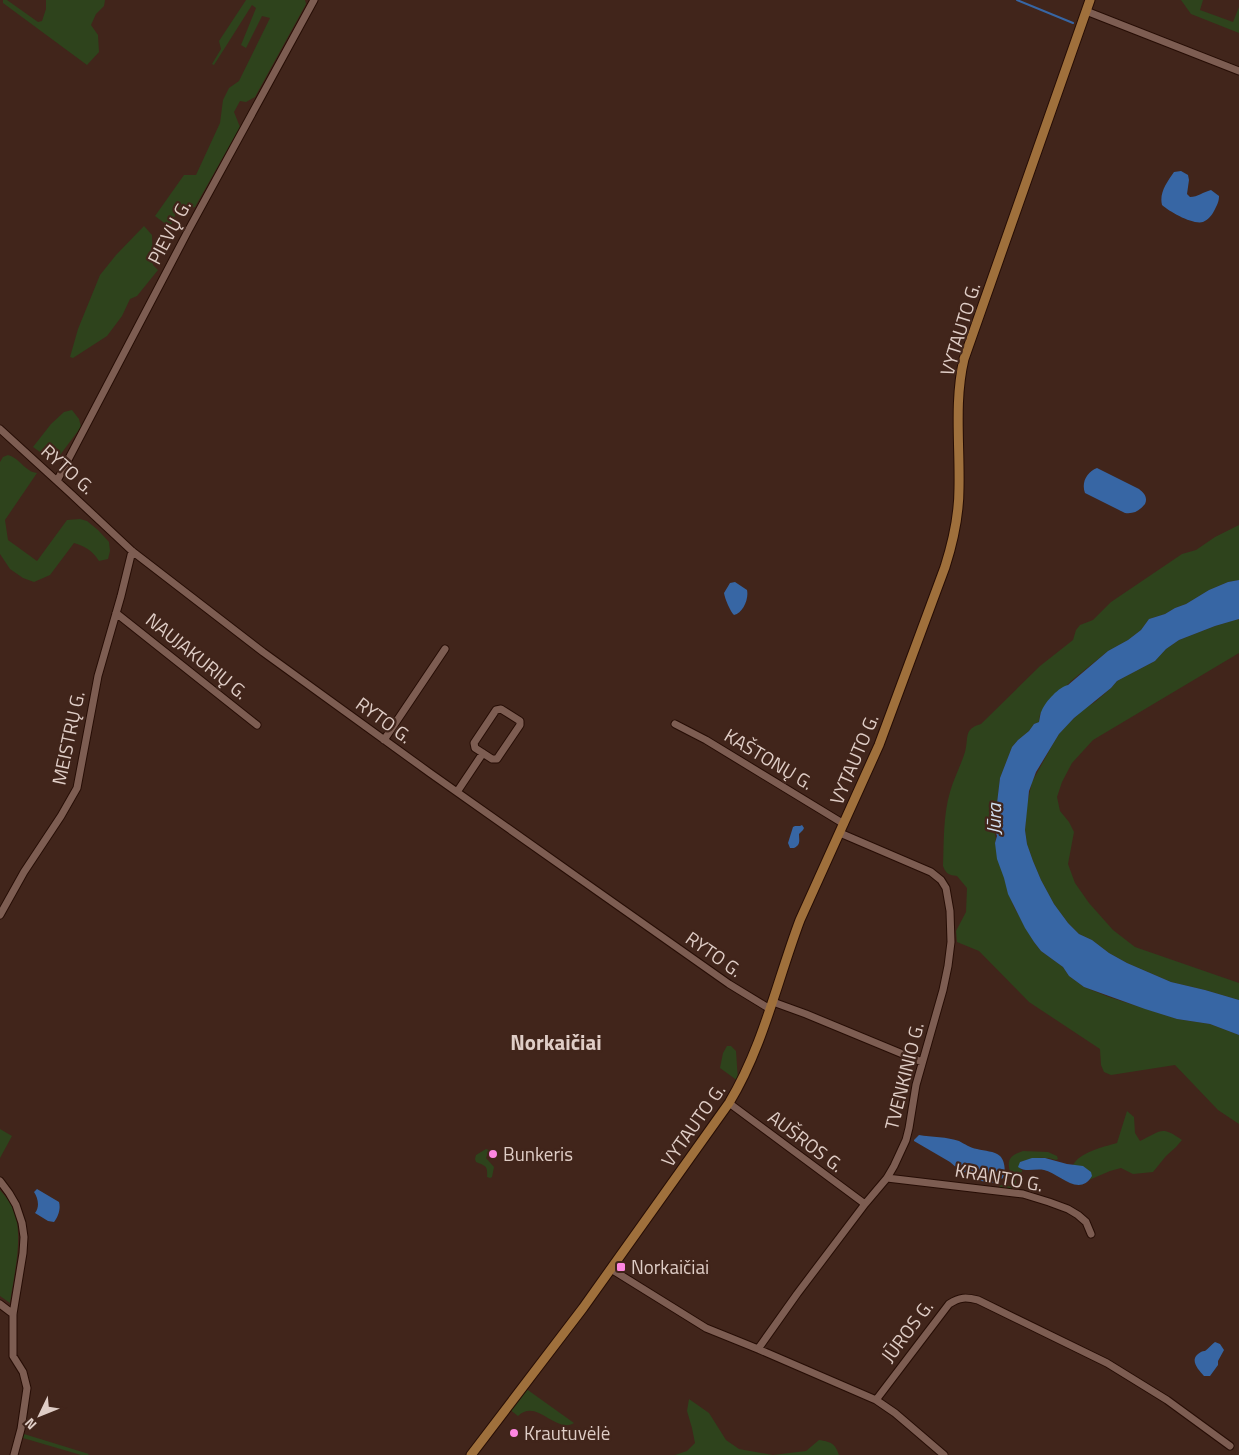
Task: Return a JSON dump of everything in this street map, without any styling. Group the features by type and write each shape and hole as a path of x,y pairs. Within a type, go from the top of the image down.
{"main road":[{"name":"VYTAUTO G.","path":"471,1455 583,1308 729,1103 748,1069 800,920 844,824 890,715 950,552 958,508 959,385 964,359 1090,0"}],"street":[{"name":"PIEVŲ G.","path":"57,481 188,231 314,0"},
{"path":"1086,11 1239,71"},
{"name":"RYTO G.","path":"0,429 132,551 263,652 456,792 729,984 771,1006 814,1018 922,1062"},
{"name":"MEISTRŲ G.","path":"0,915 24,872 62,816 77,788 98,676 132,551"},
{"name":"NAUJAKURIŲ G.","path":"116,613 257,725"},
{"path":"384,740 445,649"},
{"path":"501,709 520,720 520,725 496,759 483,754 474,748 474,743 496,710 501,709"},
{"name":"KAŠTONŲ G.","path":"675,724 706,740 844,824"},
{"path":"456,792 483,754"},
{"name":"TVENKINIO G.","path":"758,1349 865,1204 887,1178 894,1166 906,1140 916,1085 941,1001 948,966 951,942 950,911 946,888 941,880 931,872 840,833"},
{"name":"AUŠROS G.","path":"729,1103 865,1204"},
{"name":"KRANTO G.","path":"887,1178 1023,1194 1068,1209 1086,1222 1091,1234"},
{"path":"0,1181 16,1206 22,1223 24,1237 13,1314 14,1356 23,1372 27,1388 21,1429 14,1455"},
{"path":"610,1269 697,1324 876,1400 895,1413 944,1455"},
{"name":"JŪROS G.","path":"876,1400 949,1304 958,1298 967,1297 978,1300 1107,1363 1167,1400 1230,1446"},
{"path":"0,1304 13,1314"}],"green space":[{"path":"3,0 7,0 38,22 42,21 46,9 46,0 105,0 104,6 96,14 91,25 98,35 99,52 87,65 3,3"},
{"path":"246,0 305,0 306,4 255,97 246,102 240,101 234,112 240,127 195,207 177,211 171,225 167,225 155,216 184,175 196,175 220,123 223,100 229,88 239,81 270,18 262,16 246,48 241,45 256,8 252,5 214,65 212,64 221,49 219,41"},
{"path":"1181,0 1203,0 1200,10 1233,22 1239,7 1239,33 1191,14"},
{"path":"144,226 152,235 153,265 158,270 137,296 130,299 122,316 107,336 73,358 70,357 78,329 100,275"},
{"path":"72,410 79,419 81,427 60,455 40,452 33,447 51,424 64,412"},
{"path":"8,455 30,471 37,473 5,520 8,540 37,561 67,520 80,519 87,521 109,542 110,551 108,559 99,561 88,549 74,543 50,575 34,582 23,578 10,569 0,554 0,462 3,457"},
{"path":"1239,525 1239,580 1228,582 1209,590 1186,604 1149,619 1141,630 1108,651 1071,681 1040,714 1039,722 1034,724 1012,747 1000,778 997,803 993,808 995,843 1009,894 1014,907 1041,951 1063,967 1069,976 1084,987 1177,1019 1210,1024 1239,1035 1239,1124 1218,1110 1175,1065 1111,1075 1104,1072 1101,1065 1100,1049 1029,1002 979,951 957,942 956,931 966,912 967,888 957,876 950,875 943,866 946,810 965,752 969,731 981,724 1040,666 1073,640 1076,630 1080,625 1093,620 1111,602 1182,554 1196,550 1215,537"},
{"path":"1239,619 1239,653 1093,740 1072,763 1057,797 1060,811 1074,832 1068,864 1075,883 1089,903 1113,930 1135,947 1239,983 1239,1000 1171,982 1127,963 1109,953 1092,940 1079,934 1054,904 1041,880 1027,844 1025,830 1027,804 1032,782 1059,734 1069,723 1117,681 1155,661 1166,649 1179,640"},
{"path":"727,1046 731,1046 736,1051 738,1081 720,1068 723,1053"},
{"path":"1127,1111 1134,1117 1135,1133 1140,1141 1161,1131 1170,1132 1182,1140 1153,1172 1133,1174 1121,1168 1089,1180 1092,1176 1073,1165 1076,1160 1086,1153 1117,1143"},
{"path":"0,1129 12,1136 0,1158"},
{"path":"486,1149 489,1150 486,1158 494,1167 492,1177 490,1178 487,1177 485,1166 476,1162 475,1159 476,1155"},
{"path":"1023,1151 1048,1152 1057,1156 1058,1159 1038,1158 1020,1162 1022,1172 1016,1176 1016,1189 999,1187 1001,1185 1014,1186 1009,1169 1009,1160"},
{"path":"0,1190 12,1206 18,1228 16,1266 10,1303 0,1296"},
{"path":"525,1388 574,1423 560,1424 532,1411 518,1416 509,1409"},
{"path":"689,1399 709,1413 726,1440 739,1449 773,1455 675,1455 687,1451 695,1443 687,1411"},
{"path":"24,1434 89,1454 81,1455 23,1438"},
{"path":"819,1440 832,1444 839,1455 773,1455 806,1451"}],"water":[{"path":"1181,171 1188,175 1187,194 1190,197 1211,190 1219,196 1213,213 1203,222 1188,220 1162,205 1161,201 1166,184 1174,172"},
{"path":"1097,468 1139,489 1145,495 1145,504 1136,512 1125,513 1085,493 1084,481 1090,472"},
{"path":"1239,580 1239,619 1179,640 1166,649 1155,661 1117,681 1074,718 1059,734 1036,772 1029,791 1025,830 1027,844 1041,880 1054,904 1079,934 1092,940 1109,953 1127,963 1171,982 1239,1000 1239,1035 1210,1024 1177,1019 1084,987 1069,976 1063,967 1041,951 1025,928 1008,894 997,859 995,843 997,836 993,824 995,817 993,808 997,803 1000,778 1012,747 1034,724 1039,722 1041,711 1053,695 1068,685 1108,651 1141,630 1149,619 1186,604 1209,590 1228,582"},
{"path":"735,582 747,590 747,594 743,609 734,615 724,593 730,583"},
{"path":"802,825 804,828 799,834 799,844 794,848 790,848 788,843 793,827"},
{"path":"919,1135 955,1140 972,1148 998,1154 1004,1164 1003,1178 994,1183 984,1182 958,1169 950,1162 914,1141"},
{"path":"1032,1158 1045,1158 1083,1166 1091,1172 1092,1176 1087,1182 1075,1185 1044,1170 1024,1170 1018,1167 1020,1162"},
{"path":"37,1189 59,1202 59,1213 54,1222 48,1221 35,1213 38,1208 38,1202 34,1192"},
{"path":"1215,1342 1220,1344 1224,1350 1218,1365 1210,1376 1204,1376 1195,1364 1195,1358"}],"waterway":[{"path":"1017,0 1073,23"}],"place":[{"name":"Bunkeris","path":"493,1154"},
{"name":"Norkaičiai","path":"621,1267"},
{"name":"Krautuvėlė","path":"514,1433"}],"district":[{"name":"Norkaičiai","path":"556,1043"}],"water label":[{"name":"Jūra","path":"994,819"}]}
